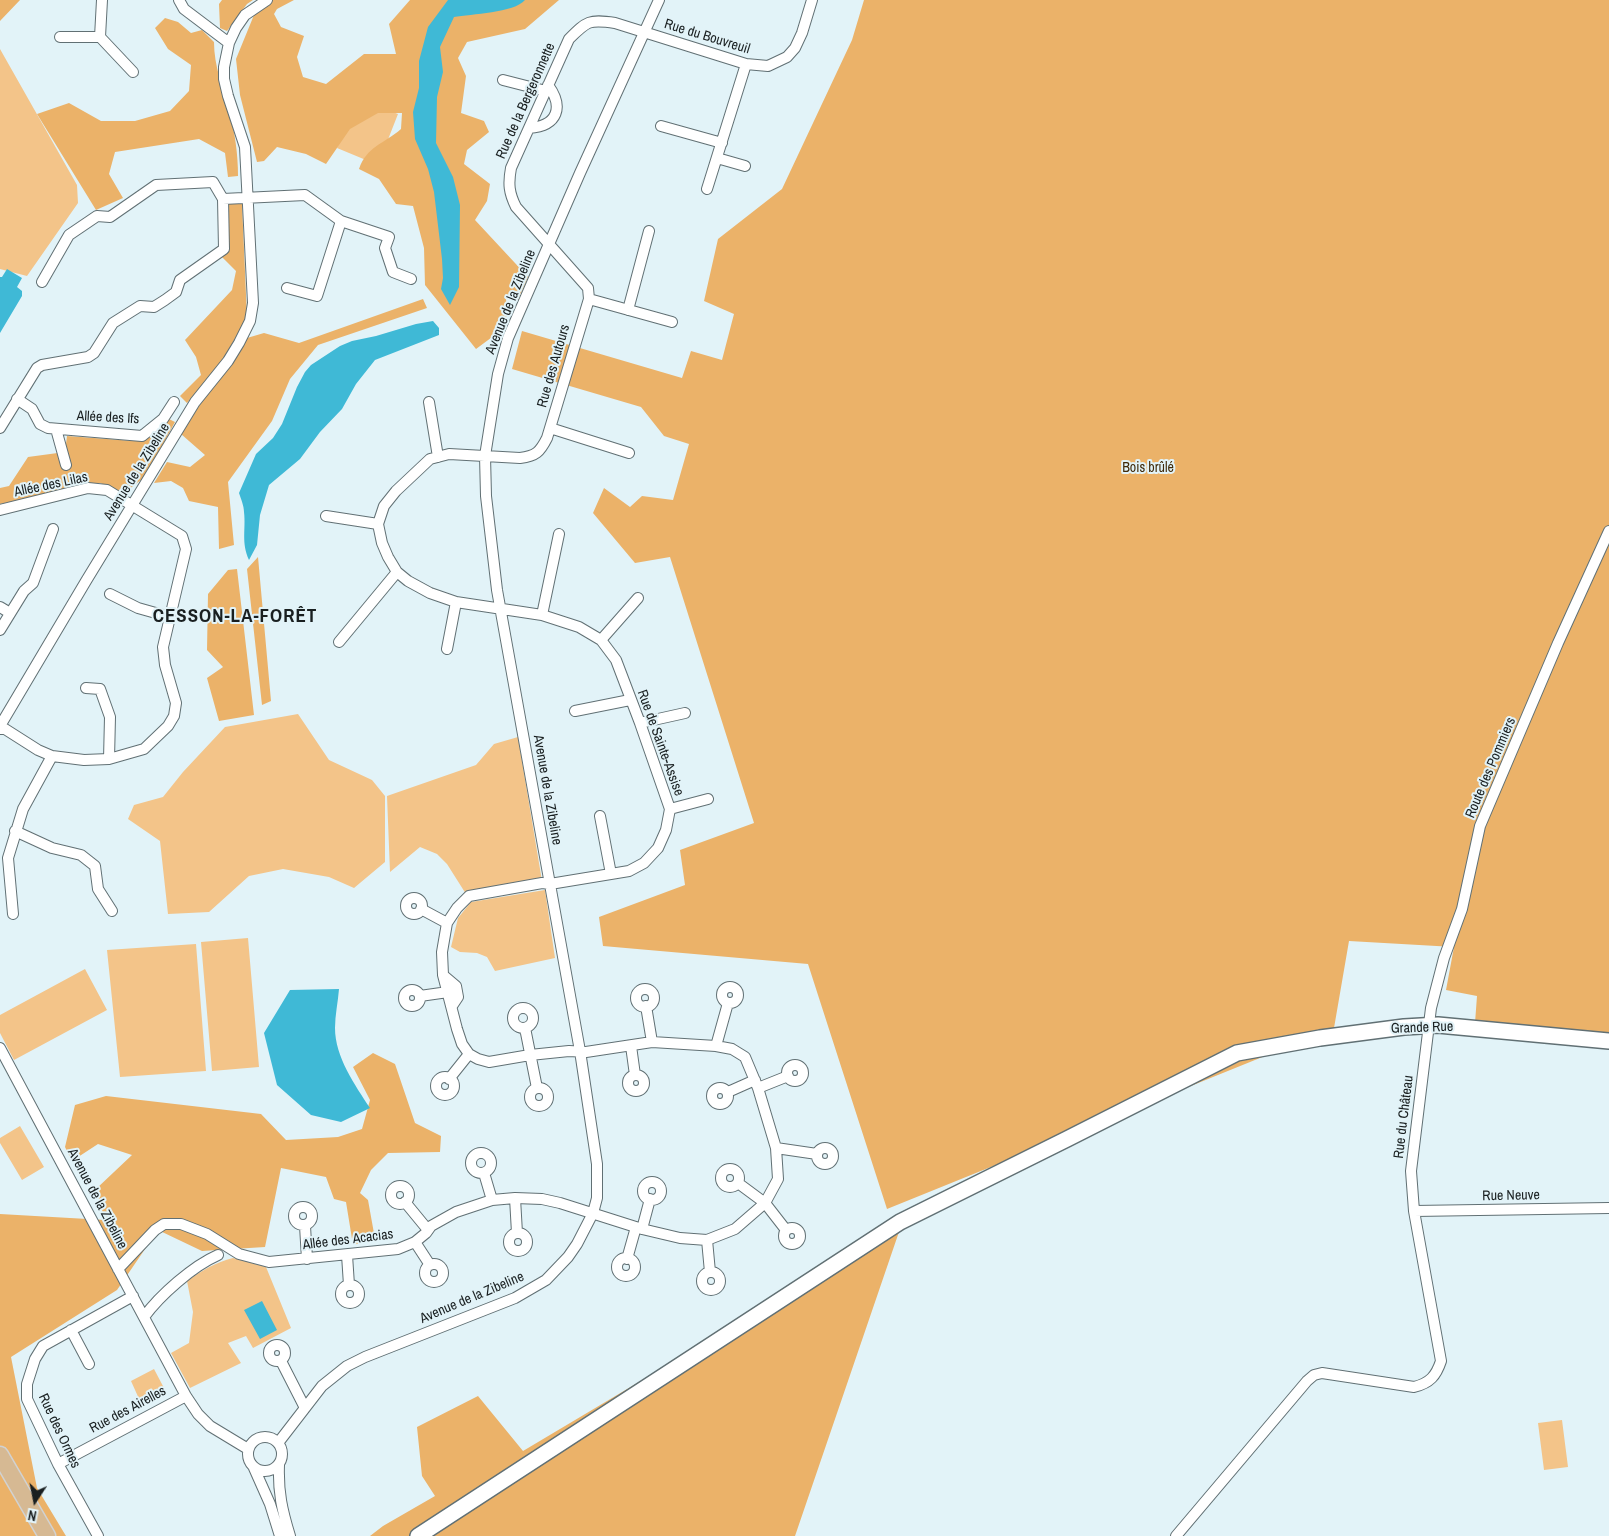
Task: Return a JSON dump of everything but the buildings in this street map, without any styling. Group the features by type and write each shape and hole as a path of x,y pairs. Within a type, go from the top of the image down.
{"main road":[{"name":"Grande Rue","path":"418,1536 900,1222 1103,1122 1237,1053 1320,1038 1404,1027 1438,1025 1609,1041"},
{"path":"0,1455 47,1536"}],"street":[{"path":"102,0 100,37 133,72"},
{"path":"179,0 184,10 229,43"},
{"name":"Avenue de la Zibeline","path":"0,728 81,589 195,402 228,361 240,343 250,321 252,302 245,147 224,79 224,66 229,43 245,14 267,0"},
{"name":"Avenue de la Zibeline","path":"278,1443 322,1386 353,1363 515,1298 546,1280 568,1257 577,1244 593,1213 597,1198 597,1164 580,1051 490,544 485,456 498,374 505,349 548,244 659,0"},
{"name":"Rue du Bouvreuil","path":"644,32 746,64 768,66 787,57 795,48 802,34 812,0"},
{"name":"Rue de la Bergeronnette","path":"548,244 516,207 510,196 508,184 511,168 569,39 586,23 599,21 644,32"},
{"path":"60,37 100,37"},
{"path":"707,189 746,64"},
{"path":"503,80 547,88 556,96 557,110 550,122 540,128 529,128"},
{"path":"661,126 722,143"},
{"path":"717,158 746,166"},
{"path":"0,428 37,368 42,365 88,357 94,353 113,323 140,306 154,307 165,300 176,292 180,280 224,249 223,199 213,182 156,185 110,217 97,216 69,235 42,282"},
{"path":"223,199 305,195 341,221 389,237 386,248 393,272 411,279"},
{"path":"287,288 317,296 341,221"},
{"path":"628,310 649,231"},
{"path":"548,244 588,288 588,299 672,322"},
{"name":"Rue des Autours","path":"438,457 449,454 520,458 530,457 541,450 550,428 588,299"},
{"name":"Allée des Ifs","path":"18,399 32,409 40,424 48,428 142,436 163,419 174,402"},
{"path":"339,642 397,572 382,543 378,524 384,506 396,491 430,459 438,457 430,402"},
{"name":"Allée des Ifs","path":"56,428 66,465"},
{"path":"550,428 629,453"},
{"name":"Allée des Lilas","path":"0,510 88,488 107,490 184,538 186,549 163,647 165,665 176,703 174,716 168,726 144,750 109,759 84,760 52,756 0,728"},
{"path":"326,516 378,524"},
{"path":"0,630 24,590 33,583 53,529"},
{"name":"Route des Pommiers","path":"1427,1026 1444,958 1462,909 1480,826 1558,643 1609,531"},
{"path":"542,615 559,534"},
{"name":"Rue de Sainte-Assise","path":"397,572 408,581 430,593 456,602 542,615 579,626 601,640 616,660 670,809 666,830 658,848 644,863 629,870 611,874 550,884 542,883 469,896 457,908 447,923"},
{"path":"110,594 138,608 170,617"},
{"path":"601,640 638,598"},
{"path":"447,649 456,602"},
{"path":"0,607 10,613"},
{"path":"86,688 100,689 110,717 109,759"},
{"path":"574,711 630,700"},
{"path":"640,723 685,713"},
{"path":"13,914 8,858 23,809 52,756"},
{"path":"670,809 708,799"},
{"path":"600,816 611,874"},
{"path":"15,831 52,848 81,855 95,866 98,889 112,911"},
{"path":"422,909 447,923 442,952 443,975 462,1044 469,1054 478,1059 489,1062 530,1055 631,1046 652,1042 716,1046 732,1049 745,1057 756,1084 776,1148 778,1179 765,1203 735,1229 707,1240 710,1272"},
{"path":"443,975 456,986 458,997 452,1006"},
{"path":"420,996 448,992"},
{"path":"716,1046 728,1003"},
{"path":"646,1006 652,1042"},
{"name":"Rue du Château","path":"1176,1536 1314,1375 1322,1373 1414,1387 1425,1384 1433,1379 1441,1361 1414,1211 1411,1171 1427,1041 1427,1026"},
{"path":"525,1028 537,1088"},
{"path":"631,1046 635,1075"},
{"name":"Avenue de la Zibeline","path":"0,1048 186,1396 198,1414 210,1426 248,1449"},
{"path":"450,1079 469,1054"},
{"path":"728,1092 788,1076"},
{"path":"776,1148 817,1154"},
{"path":"484,1172 492,1200"},
{"path":"738,1183 765,1203 786,1230"},
{"path":"515,1198 517,1233"},
{"name":"Allée des Acacias","path":"118,1269 155,1230 164,1224 181,1224 207,1234 239,1254 269,1262 388,1251 415,1242 431,1226 456,1212 492,1200 515,1198 542,1199 639,1228 680,1238 707,1240"},
{"path":"627,1259 650,1199"},
{"path":"406,1202 428,1230"},
{"name":"Rue Neuve","path":"1414,1211 1609,1208"},
{"path":"304,1226 307,1259"},
{"path":"415,1242 430,1265"},
{"path":"144,1317 182,1278 218,1255"},
{"path":"347,1255 349,1285"},
{"name":"Rue des Ormes","path":"98,1536 58,1464 27,1399 27,1384 35,1359 43,1346 133,1296"},
{"path":"71,1330 89,1364"},
{"path":"281,1361 305,1408"},
{"name":"Rue des Airelles","path":"58,1464 186,1396"},
{"path":"280,1536 270,1504 254,1468 248,1460 248,1449 261,1438 270,1438 278,1443 282,1453 279,1465 278,1488 290,1536"},
{"path":"254,1468 266,1472 279,1465"}],"shaded area":[{"path":"0,49 77,185 78,203 27,276 0,269"},
{"path":"357,98 398,114 378,165 337,148"},
{"path":"298,714 329,760 372,780 385,796 385,862 354,888 329,877 283,869 249,876 209,912 168,914 160,841 128,819 134,805 163,797 183,772 225,727"},
{"path":"518,737 542,881 466,894 447,864 437,854 420,847 390,872 387,796 476,765 494,744"},
{"path":"545,890 555,958 495,971 487,957 477,953 460,952 451,947 458,918 471,902"},
{"path":"248,938 259,1067 212,1071 201,942"},
{"path":"196,944 206,1071 120,1077 107,950"},
{"path":"85,969 107,1010 14,1060 0,1033 0,1015"},
{"path":"20,1126 44,1167 22,1180 0,1143 0,1138"},
{"path":"233,1258 266,1267 291,1328 253,1348 246,1336 228,1343 241,1363 190,1388 171,1353 189,1343 193,1312 187,1281 209,1267"},
{"path":"154,1369 164,1388 140,1401 131,1381"},
{"path":"1562,1420 1568,1467 1544,1470 1538,1423"}],"green space":[{"path":"0,0 20,0 0,21"},
{"path":"222,0 253,0 247,4 227,31 220,28 219,4"},
{"path":"272,0 294,0 277,9 274,14 281,27 304,36 297,57 303,77 326,84 364,54 396,54 389,24 410,0 559,0 525,29 467,42 458,58 466,76 461,113 484,121 489,132 467,150 464,164 490,184 487,201 475,220 528,277 518,300 506,296 507,326 476,349 425,285 424,248 413,206 396,204 379,179 359,169 362,161 371,150 401,129 402,113 378,113 350,129 326,164 306,154 277,147 264,161 257,162 240,95 236,59 254,15"},
{"name":"Bois brûlé","path":"864,0 1609,0 1609,1040 1475,1023 1477,996 1446,990 1454,947 1349,941 1334,1028 887,1209 808,964 603,946 599,917 685,885 680,850 754,823 670,557 635,563 593,513 604,488 630,507 642,496 673,500 689,444 664,436 641,407 512,369 522,331 682,378 691,351 722,360 734,314 704,301 718,239 782,189 852,40"},
{"path":"165,18 178,22 191,33 202,30 214,42 217,68 234,135 238,176 228,177 225,153 199,139 115,152 109,174 123,198 96,210 37,114 69,103 101,121 135,121 170,111 189,91 191,65 168,49 155,28"},
{"path":"227,203 242,204 247,317 224,358 187,403 180,396 201,375 196,357 185,340 232,290 236,271 222,257"},
{"path":"423,299 427,308 318,345 290,379 272,421 228,482 234,545 219,549 218,507 189,501 183,488 171,481 154,483 167,462 190,467 205,455 181,434 210,389 247,338 264,333 299,343"},
{"path":"169,419 175,422 145,477 124,493 100,483 0,504 0,488 9,486 28,457 65,452 67,436 134,441 165,424"},
{"path":"258,557 271,701 262,705 247,569"},
{"path":"237,569 254,715 219,721 207,678 223,667 207,650 208,594 228,570"},
{"path":"373,1053 395,1064 415,1123 441,1136 440,1152 388,1153 371,1170 360,1193 368,1200 375,1239 353,1245 346,1202 334,1199 326,1177 281,1168 265,1247 202,1251 158,1230 117,1290 11,1357 37,1488 66,1536 0,1536 0,1214 105,1220 96,1189 132,1155 98,1144 72,1161 65,1147 75,1105 106,1096 261,1114 286,1140 338,1137 362,1129 370,1100 353,1067"},
{"path":"901,1226 795,1536 370,1536 383,1526 435,1496 422,1476 417,1427 478,1396 523,1451"}],"water":[{"path":"448,0 525,0 512,8 454,17 440,47 443,72 437,97 436,143 453,177 460,205 459,287 450,305 441,289 443,278 442,259 434,192 428,169 415,139 413,112 419,88 419,61 428,27"},
{"path":"7,269 22,278 17,287 22,291 22,296 0,333 0,277 2,277"},
{"path":"433,321 439,328 439,335 375,360 356,384 342,409 320,432 300,459 269,485 260,515 257,545 249,560 244,542 244,510 239,493 256,454 273,438 282,424 305,372 311,365 340,346 352,341"},
{"path":"339,989 335,1018 338,1050 358,1090 370,1108 341,1122 311,1115 277,1085 264,1033 290,990"},
{"path":"262,1301 277,1330 260,1339 244,1310"}],"district":[{"name":"CESSON-LA-FORÊT","path":"235,617"}]}
